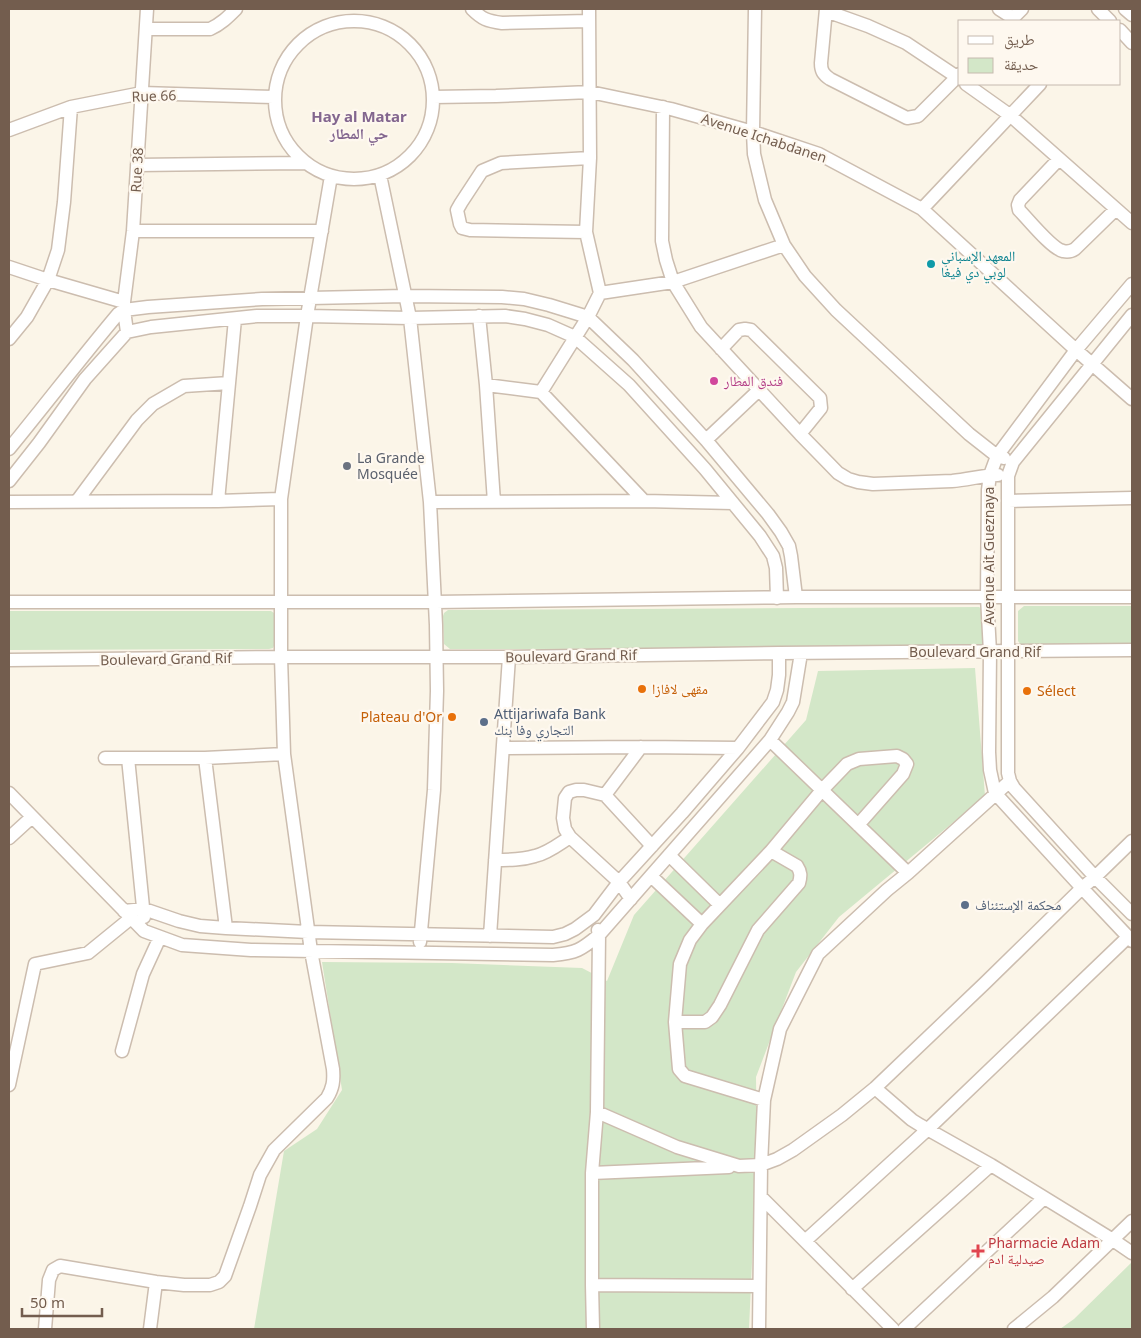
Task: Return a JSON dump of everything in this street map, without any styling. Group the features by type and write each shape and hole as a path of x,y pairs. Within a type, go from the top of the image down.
{"street":[{"name":"Rue 38","path":"127,332 124,306 133,231 147,9"},
{"path":"146,29 210,29 218,26 236,9"},
{"path":"472,9 480,17 502,23 589,15 590,158 586,232 600,293 588,317 541,392"},
{"path":"755,9 754,154 765,200 784,245 805,276 836,310 968,434 997,456 1013,462"},
{"path":"999,9 1012,20 1022,9"},
{"path":"1125,9 1132,15"},
{"path":"958,77 906,43 826,10 821,70 830,79 907,118 918,116 958,82"},
{"path":"357,15 401,36 418,53 429,74 433,97 431,117 425,136 413,152 398,166 380,175 348,179 331,176 318,170 305,163 292,150 282,134 276,116 274,97 279,72 291,51 310,34 357,15"},
{"path":"1121,31 1132,43"},
{"path":"969,85 1011,116 1132,223"},
{"path":"922,210 1039,85"},
{"name":"Avenue Ichabdanen","path":"433,97 590,92 663,107 753,132 819,154 922,210 1132,399"},
{"name":"Rue 66","path":"9,130 71,107 142,94 274,97"},
{"path":"9,339 26,317 48,280 58,250 64,202 71,107"},
{"path":"663,107 662,241 673,282 701,327 800,434 838,473 858,482 873,484 952,482 990,475 1008,476"},
{"path":"586,232 470,230 462,228 458,210 482,171 501,162 590,158"},
{"path":"1060,159 1020,200 1018,205 1019,210 1054,246 1063,251 1075,250 1116,209"},
{"path":"137,165 305,163"},
{"path":"380,175 410,318 430,502 437,657 434,790 419,953"},
{"path":"45,1329 49,1280 53,1270 60,1266 184,1285 210,1285 220,1282 225,1276 260,1174 274,1150 327,1098 334,1082 308,932 284,754 281,657 281,499 307,316 331,176"},
{"path":"133,231 322,231"},
{"path":"600,293 673,282 784,245"},
{"path":"9,267 124,306 148,307 262,299 405,296 502,297 524,299 588,317 633,360 706,440 768,514 789,546 796,598"},
{"name":"Avenue Ait Gueznaya","path":"995,794 990,761 988,490 990,475 997,456 1076,350 1132,284"},
{"path":"9,449 124,306"},
{"name":"Avenue Ait Gueznaya","path":"1010,781 1008,772 1008,476 1013,462 1132,315"},
{"path":"9,481 85,379 127,332 150,327 257,316 410,318 505,316 525,319 548,325 575,337 629,386 705,469 760,536 773,556 776,568 777,598"},
{"path":"479,316 494,502"},
{"path":"218,501 236,319"},
{"path":"721,349 739,330 752,330 820,398 822,404 818,414 800,434"},
{"path":"77,501 137,420 153,404 184,386 229,383"},
{"path":"486,385 541,392 644,501"},
{"path":"706,440 759,390"},
{"path":"1008,501 1132,498"},
{"path":"9,502 281,499"},
{"path":"430,502 644,501 732,503"},
{"path":"9,602 435,602 777,598 1132,597"},
{"name":"Boulevard Grand Rif","path":"9,660 281,657 509,658 779,653 1132,650"},
{"path":"9,1085 35,964 88,953 128,914 144,909 200,926 308,932 553,937 575,929 594,915 619,882 738,748 773,702 779,675 779,653"},
{"path":"9,793 144,931 182,945 251,950 569,954 582,949 599,935 770,740 793,702 801,653"},
{"path":"490,936 509,658"},
{"path":"770,740 908,873"},
{"path":"604,795 641,747"},
{"path":"504,748 738,748"},
{"path":"105,758 205,758 284,754"},
{"path":"764,1100 681,1073 679,1069 675,1022 680,964 690,940 702,924 771,851 822,790 847,764 859,759 897,756 903,759 907,764 903,774 858,825"},
{"path":"128,758 144,909 144,931"},
{"path":"205,758 226,928"},
{"path":"758,1329 764,1100 780,1029 818,954 1010,781 1014,788 1095,877 1132,914"},
{"path":"631,899 619,882 570,836 565,828 563,818 565,798 569,792 576,790 604,795 652,846"},
{"path":"805,1241 928,1129 1130,939 995,794"},
{"path":"9,838 32,818"},
{"path":"495,860 521,859 536,856 550,850 570,836"},
{"path":"592,1174 761,1165 793,1150 842,1115 875,1088 1132,841"},
{"path":"675,1022 705,1022 712,1017 758,930 799,883 801,876 797,866 771,851"},
{"path":"669,855 719,904"},
{"path":"651,876 702,924"},
{"path":"593,1329 592,1174 596,1112 599,935 594,915"},
{"path":"122,1051 143,974 160,937"},
{"path":"875,1088 912,1120 991,1165 1131,1250"},
{"path":"596,1112 677,1146 739,1166"},
{"path":"852,1290 991,1165"},
{"path":"761,1197 893,1329"},
{"path":"904,1329 1044,1198"},
{"path":"1014,1329 1054,1297 1132,1221"},
{"path":"150,1329 156,1282"},
{"path":"592,1285 758,1286"}],"green space":[{"path":"1024,606 1132,606 1132,647 1022,646 1018,641 1018,611"},
{"path":"979,607 982,609 985,643 978,648 450,649 444,644 443,616 448,610"},
{"path":"9,611 271,611 274,613 275,644 273,648 269,649 9,650"},
{"path":"975,668 985,796 839,917 796,972 756,1077 757,1152 749,1329 254,1329 284,1151 317,1129 342,1090 322,962 452,963 582,968 607,981 634,915 806,720 818,671"},
{"path":"1132,1262 1132,1329 1060,1329 1074,1319"}],"place":[{"name":"المعهد الإسباني لوبي دي فيغا","path":"931,264"},
{"name":"فندق المطار","path":"714,381"},
{"name":"La Grande Mosquée","path":"347,466"},
{"name":"مقهى لافازا","path":"642,689"},
{"name":"Sélect","path":"1027,691"},
{"name":"Plateau d'Or","path":"452,717"},
{"name":"Attijariwafa Bank التجاري وفا بنك","path":"484,722"},
{"name":"محكمة الإستئناف","path":"965,905"},
{"name":"Pharmacie Adam صيدلية ادم","path":"978,1251"}],"district":[{"name":"Hay al Matar حي المطار","path":"359,126"}]}
